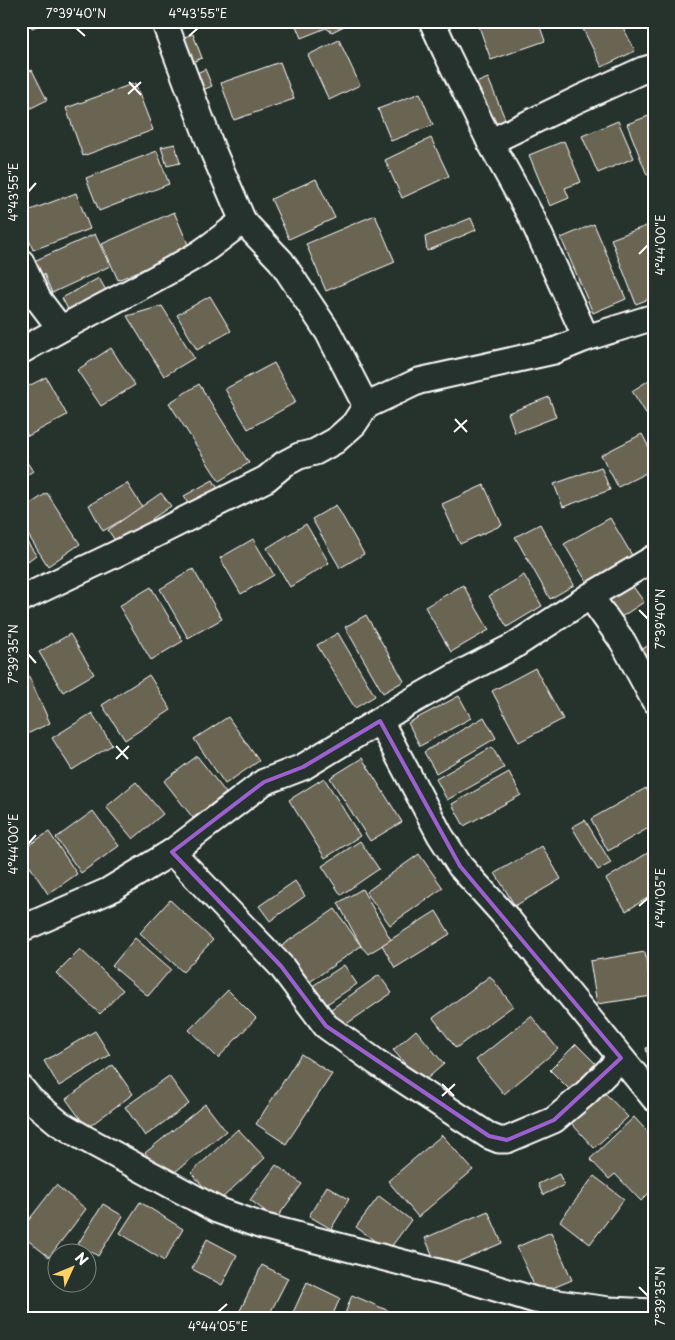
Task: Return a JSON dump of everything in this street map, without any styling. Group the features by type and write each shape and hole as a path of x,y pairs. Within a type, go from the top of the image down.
{"street":[{"path":"164,21 212,150 243,221 281,261 328,332 366,406"},
{"path":"432,21 490,142 532,218 586,338"},
{"path":"490,142 642,70 654,67"},
{"path":"21,351 198,254 243,221"},
{"path":"21,262 38,299 60,328"},
{"path":"21,599 266,479 284,464 300,456 315,452 335,441 354,424 366,406 419,381 554,351 586,338 654,317"},
{"path":"21,929 108,891 172,852 264,782 304,767 405,705 512,647 590,596 654,558"},
{"path":"590,596 622,642 654,700"},
{"path":"380,721 440,835 460,866 506,917 654,1098"},
{"path":"172,852 281,966 326,1026 376,1062 489,1136 499,1140 507,1140 554,1120 586,1093 621,1058"},
{"path":"21,1088 31,1100 59,1123 86,1139 218,1210 262,1226 462,1278 535,1300 609,1310 654,1312"}],"highlighted area":[{"path":"380,721 460,866 621,1058 554,1120 507,1140 489,1136 326,1026 281,966 172,852 264,782 303,767"}],"building":[{"path":"29,21 48,21 32,28"},
{"path":"294,21 354,21 332,32 326,28 301,38"},
{"path":"477,21 538,21 545,41 491,60"},
{"path":"579,21 620,21 635,51 602,67"},
{"path":"193,34 202,58 188,64 178,39"},
{"path":"339,40 360,85 329,100 308,55"},
{"path":"280,62 294,99 234,120 221,83"},
{"path":"205,69 212,86 198,92 191,76"},
{"path":"32,70 47,100 21,113 21,75"},
{"path":"488,78 506,121 489,127 471,85"},
{"path":"135,83 153,130 83,156 66,108"},
{"path":"420,93 433,125 391,141 378,109"},
{"path":"654,114 654,173 647,175 627,124"},
{"path":"618,121 634,158 598,173 582,136"},
{"path":"431,138 449,176 402,198 385,160"},
{"path":"564,141 581,182 565,188 569,198 550,206 529,155"},
{"path":"175,144 180,163 167,166 161,147"},
{"path":"157,151 169,184 99,211 86,178"},
{"path":"316,179 335,218 289,239 271,199"},
{"path":"76,193 90,229 33,250 23,224 29,222 25,212"},
{"path":"174,212 190,249 118,280 102,244"},
{"path":"375,215 395,262 326,291 306,244"},
{"path":"471,218 476,230 427,251 425,237"},
{"path":"594,224 626,299 593,313 561,238"},
{"path":"649,225 654,237 654,297 636,304 611,239"},
{"path":"95,234 110,266 52,293 44,274 40,274 34,261"},
{"path":"99,278 108,294 71,315 62,298"},
{"path":"210,296 231,331 197,350 177,315"},
{"path":"162,306 194,358 164,376 127,316"},
{"path":"111,348 135,385 101,406 77,370"},
{"path":"274,363 296,402 248,429 225,389"},
{"path":"46,377 67,415 28,436 21,424 21,390"},
{"path":"654,377 654,426 632,391"},
{"path":"199,384 249,463 219,481 169,403"},
{"path":"549,397 556,417 515,433 508,413"},
{"path":"642,434 654,457 654,469 618,487 601,455"},
{"path":"21,454 33,471 21,479"},
{"path":"601,467 610,490 563,507 554,484"},
{"path":"213,480 221,494 191,510 184,496"},
{"path":"127,483 143,508 103,531 89,505"},
{"path":"484,485 502,525 460,544 442,504"},
{"path":"47,493 80,544 48,566 21,524 21,510"},
{"path":"161,493 171,506 152,519 156,525 121,549 108,530"},
{"path":"336,505 364,554 340,568 312,519"},
{"path":"610,518 636,562 591,589 564,544"},
{"path":"306,524 329,563 290,587 267,548"},
{"path":"540,524 574,585 550,599 515,537"},
{"path":"21,533 36,555 21,566"},
{"path":"253,539 274,575 241,594 220,558"},
{"path":"193,569 222,619 188,638 160,589"},
{"path":"524,575 542,606 507,627 489,596"},
{"path":"463,585 489,630 451,652 425,607"},
{"path":"632,585 644,602 603,629 591,612"},
{"path":"151,587 183,641 151,660 119,606"},
{"path":"366,615 404,681 383,693 345,627"},
{"path":"338,633 375,696 355,708 317,645"},
{"path":"70,634 94,674 63,692 39,652"},
{"path":"654,642 654,669 648,673 636,653"},
{"path":"21,659 50,723 23,736 21,733"},
{"path":"535,668 563,719 519,742 492,691"},
{"path":"149,675 171,710 125,740 102,705"},
{"path":"459,696 471,718 420,746 408,723"},
{"path":"92,713 112,745 72,770 52,738"},
{"path":"228,717 259,761 225,784 194,739"},
{"path":"484,717 496,738 436,773 424,752"},
{"path":"492,747 504,768 447,800 436,779"},
{"path":"197,756 226,793 193,818 164,781"},
{"path":"362,758 402,822 370,841 330,778"},
{"path":"509,772 521,795 464,826 452,804"},
{"path":"324,778 360,836 325,858 289,800"},
{"path":"136,782 163,814 133,839 106,807"},
{"path":"646,788 654,802 654,825 608,851 591,819"},
{"path":"93,811 119,846 81,873 56,838"},
{"path":"585,820 611,863 598,870 572,827"},
{"path":"49,832 77,874 48,894 21,853 21,850"},
{"path":"360,841 379,869 341,895 322,866"},
{"path":"542,846 561,879 515,906 495,873"},
{"path":"654,849 654,894 626,911 606,879"},
{"path":"419,854 443,888 390,925 366,892"},
{"path":"295,881 305,896 270,921 259,906"},
{"path":"362,889 391,940 368,954 361,946 338,903"},
{"path":"170,900 213,940 183,972 140,933"},
{"path":"335,909 361,946 304,986 278,948"},
{"path":"436,911 450,934 395,968 382,945"},
{"path":"135,938 171,969 148,996 112,966"},
{"path":"80,949 123,990 100,1014 56,973"},
{"path":"645,952 652,996 597,1004 590,961"},
{"path":"344,965 357,984 321,1008 308,989"},
{"path":"379,975 392,993 339,1029 327,1012"},
{"path":"490,976 513,1006 456,1048 433,1018"},
{"path":"228,990 256,1018 218,1058 189,1030"},
{"path":"531,1016 558,1049 504,1094 476,1060"},
{"path":"416,1030 444,1064 422,1083 393,1050"},
{"path":"95,1031 110,1055 59,1086 44,1061"},
{"path":"576,1044 601,1069 575,1095 550,1070"},
{"path":"654,1046 654,1073 652,1074 646,1048"},
{"path":"301,1054 332,1074 286,1144 256,1124"},
{"path":"113,1065 133,1094 87,1128 66,1099"},
{"path":"169,1076 189,1104 145,1136 125,1107"},
{"path":"604,1092 628,1117 594,1148 571,1123"},
{"path":"205,1104 226,1131 166,1179 145,1153"},
{"path":"634,1117 654,1139 654,1188 641,1201 615,1174 609,1179 590,1159"},
{"path":"238,1129 265,1158 218,1202 191,1173"},
{"path":"442,1135 473,1170 418,1217 388,1181"},
{"path":"276,1165 302,1184 276,1219 250,1200"},
{"path":"559,1174 564,1185 543,1195 538,1184"},
{"path":"594,1176 624,1199 590,1244 560,1221"},
{"path":"56,1185 86,1209 61,1242 48,1242 48,1256 21,1235 21,1230"},
{"path":"327,1186 349,1199 331,1229 309,1216"},
{"path":"379,1196 411,1220 388,1251 356,1227"},
{"path":"140,1202 183,1229 164,1261 120,1233"},
{"path":"103,1204 123,1216 98,1256 98,1242 79,1242"},
{"path":"488,1211 502,1243 439,1270 425,1238"},
{"path":"551,1232 572,1280 538,1294 517,1247"},
{"path":"207,1239 237,1255 222,1285 192,1269"},
{"path":"262,1265 288,1278 267,1319 236,1319"},
{"path":"307,1282 340,1298 331,1319 290,1319"},
{"path":"352,1295 389,1311 386,1319 343,1319"}]}
